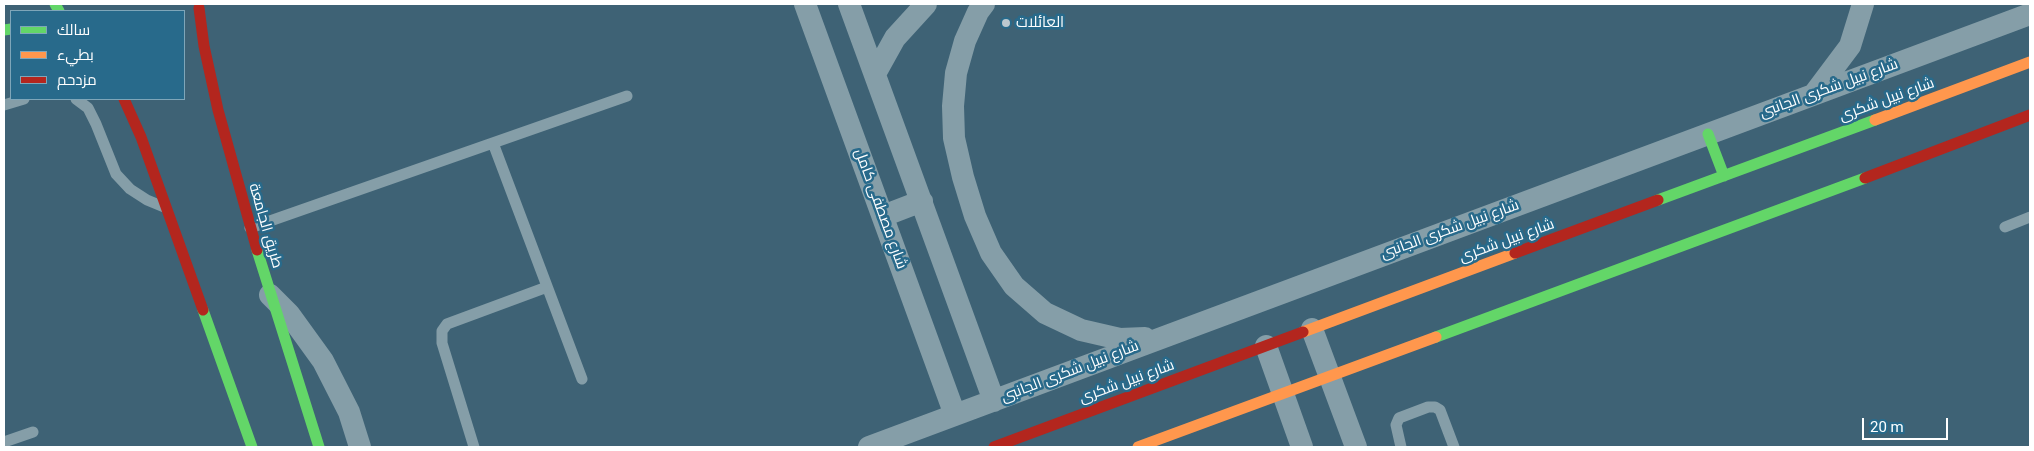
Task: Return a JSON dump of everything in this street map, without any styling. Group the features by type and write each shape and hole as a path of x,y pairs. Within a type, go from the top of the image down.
{"street":[{"name":"شارع مصطفى كامل","path":"805,4 955,415"},
{"path":"850,4 994,400"},
{"path":"875,74 895,38 926,4"},
{"path":"984,4 978,12 965,42 956,73 952,106 954,138 963,177 975,216 991,253 1014,286 1045,313 1081,330 1120,339 1161,338"},
{"path":"1814,94 1850,46 1863,4"},
{"path":"187,24 201,6"},
{"name":"طريق الجامعة","path":"201,6 204,46 218,110 269,293 319,447"},
{"name":"شارع نبيل شكرى الجانبى","path":"869,447 2030,14"},
{"name":"شارع نبيل شكرى","path":"994,447 2030,62"},
{"path":"124,100 141,137 252,447"},
{"path":"1138,447 1679,248 2030,116"},
{"path":"1708,134 1724,176"},
{"path":"883,216 922,201"},
{"path":"269,293 289,314 322,361 349,412 360,447"},
{"path":"1312,329 1356,447"},
{"path":"1266,346 1302,447"}],"lane":[{"path":"250,228 627,96"},
{"path":"4,105 21,100"},
{"path":"77,100 88,108 116,174 130,189 147,200 166,208"},
{"path":"493,143 582,378"},
{"path":"2005,226 2030,217"},
{"path":"474,447 442,343 442,331 448,324 547,288"},
{"path":"1401,447 1396,425 1400,418 1428,407 1435,407 1440,410 1454,447"},
{"path":"4,442 33,432"}],"traffic: fast":[{"path":"55,4 58,10"},
{"path":"4,30 10,29"},
{"path":"1658,200 1875,120"},
{"path":"1708,134 1724,176"},
{"path":"1436,337 1865,178"},
{"path":"257,250 319,447"},
{"path":"203,310 252,447"}],"traffic: slow":[{"path":"1875,120 2030,62"},
{"path":"1303,332 1515,253"},
{"path":"1138,447 1436,337"}],"traffic: jam":[{"path":"199,8 204,46 218,110 257,250"},
{"path":"124,100 141,137 203,310"},
{"path":"1865,178 2030,115"},
{"path":"1515,253 1658,200"},
{"path":"994,447 1303,332"}],"place":[{"name":"العائلات","path":"1006,23"}]}
